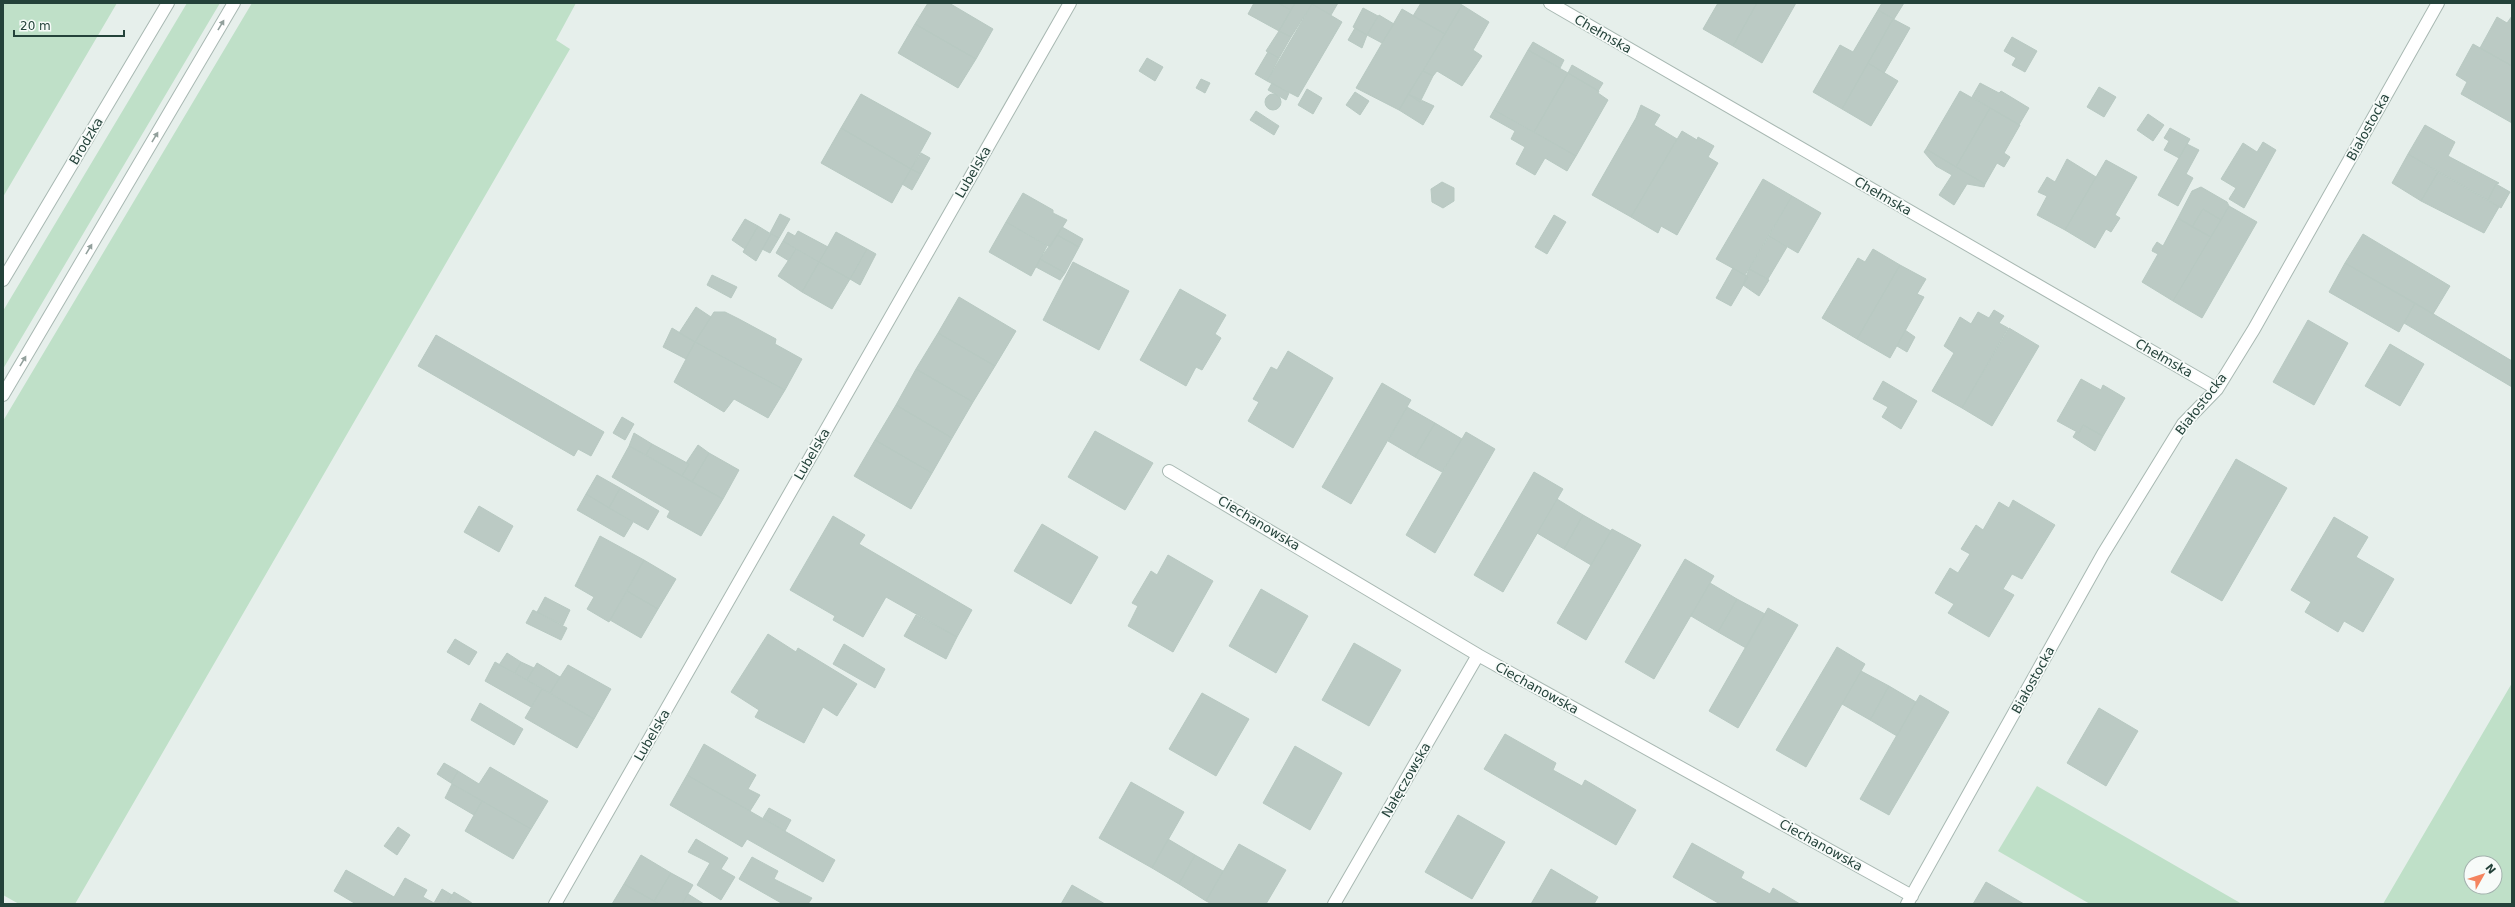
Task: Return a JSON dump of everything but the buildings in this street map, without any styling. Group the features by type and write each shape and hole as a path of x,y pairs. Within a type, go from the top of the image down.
{"street":[{"name":"Brodzka","path":"3,280 168,3"},
{"path":"3,395 234,3"},
{"name":"Lubelska","path":"555,904 1070,3"},
{"name":"Chełmska","path":"1550,3 2216,388"},
{"name":"Białostocka","path":"1909,900 2104,554 2183,424 2216,388 2254,329 2438,3"},
{"name":"Ciechanowska","path":"1169,471 1478,655 1909,900"},
{"name":"Nałęczowska","path":"1334,904 1478,655"}],"green space":[{"path":"3,3 117,3 3,197"},
{"path":"187,3 220,3 3,369 3,311"},
{"path":"252,3 576,3 556,40 570,49 75,904 19,904 3,895 3,421"},
{"path":"2512,683 2512,904 2383,904"},
{"path":"2037,786 2242,904 2090,904 1998,851"}]}
